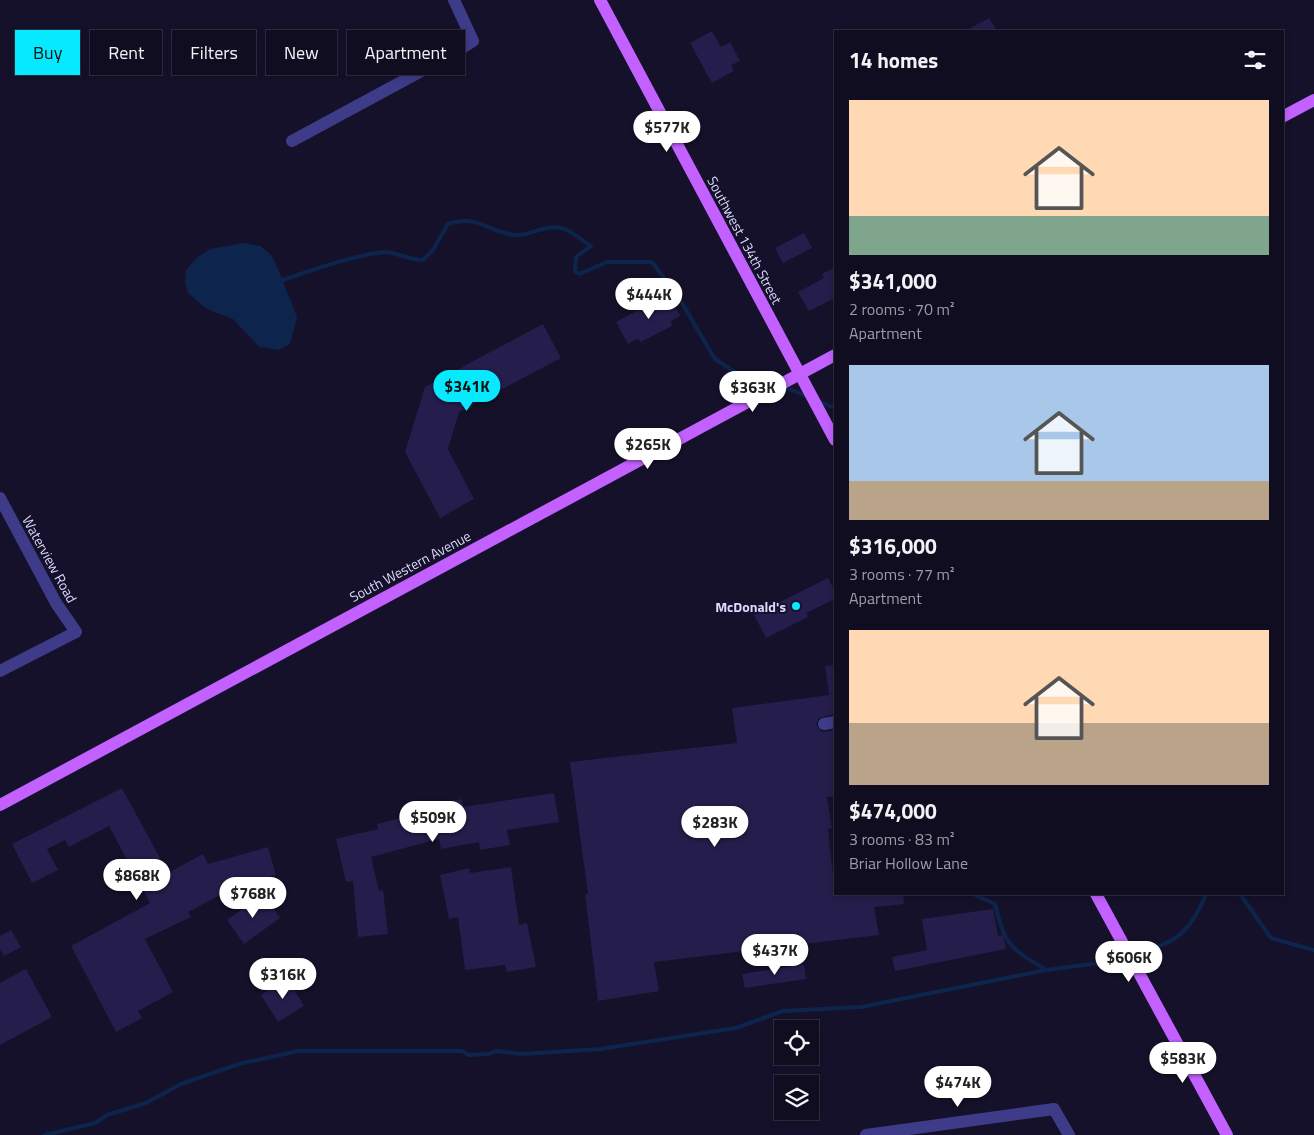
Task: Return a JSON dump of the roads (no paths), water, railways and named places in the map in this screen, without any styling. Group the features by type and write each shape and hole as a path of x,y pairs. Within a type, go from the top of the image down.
{"main road":[{"name":"Southwest 134th Street","path":"600,0 834,438"},
{"path":"1284,116 1314,100"},
{"name":"South Western Avenue","path":"0,804 834,356"},
{"path":"1097,895 1226,1135"}],"street":[{"path":"292,141 451,55 473,41 454,0"},
{"name":"Waterview Road","path":"0,498 56,603 76,632 0,671"},
{"path":"866,1135 911,1132 1054,1108 1069,1135"}],"water":[{"path":"243,243 261,246 272,256 297,317 290,344 279,350 259,347 233,319 207,309 188,293 185,282 186,270 198,257 210,249"}],"waterway":[{"path":"283,280 320,267 385,252 423,260 433,250 448,224 459,221 476,222 497,231 515,235 555,227 561,228 573,233 591,246 576,257 575,271 579,274 607,262 652,262 679,298 715,359 736,373 753,375 775,383"},
{"path":"784,387 807,396"},
{"path":"818,401 834,408"},
{"path":"975,895 995,904 1006,938 1024,956 1046,970"},
{"path":"1133,955 1160,946 1179,935 1193,919 1206,895"},
{"path":"1241,895 1271,938 1314,950"},
{"path":"45,1135 95,1123 107,1115 146,1103 181,1084 239,1064 298,1051 462,1051 469,1055 488,1054 496,1051 522,1054 600,1049 736,1028 783,1011 861,1007 1046,970 1108,962 1126,957"}],"place":[{"name":"McDonald's","path":"796,606"}]}
